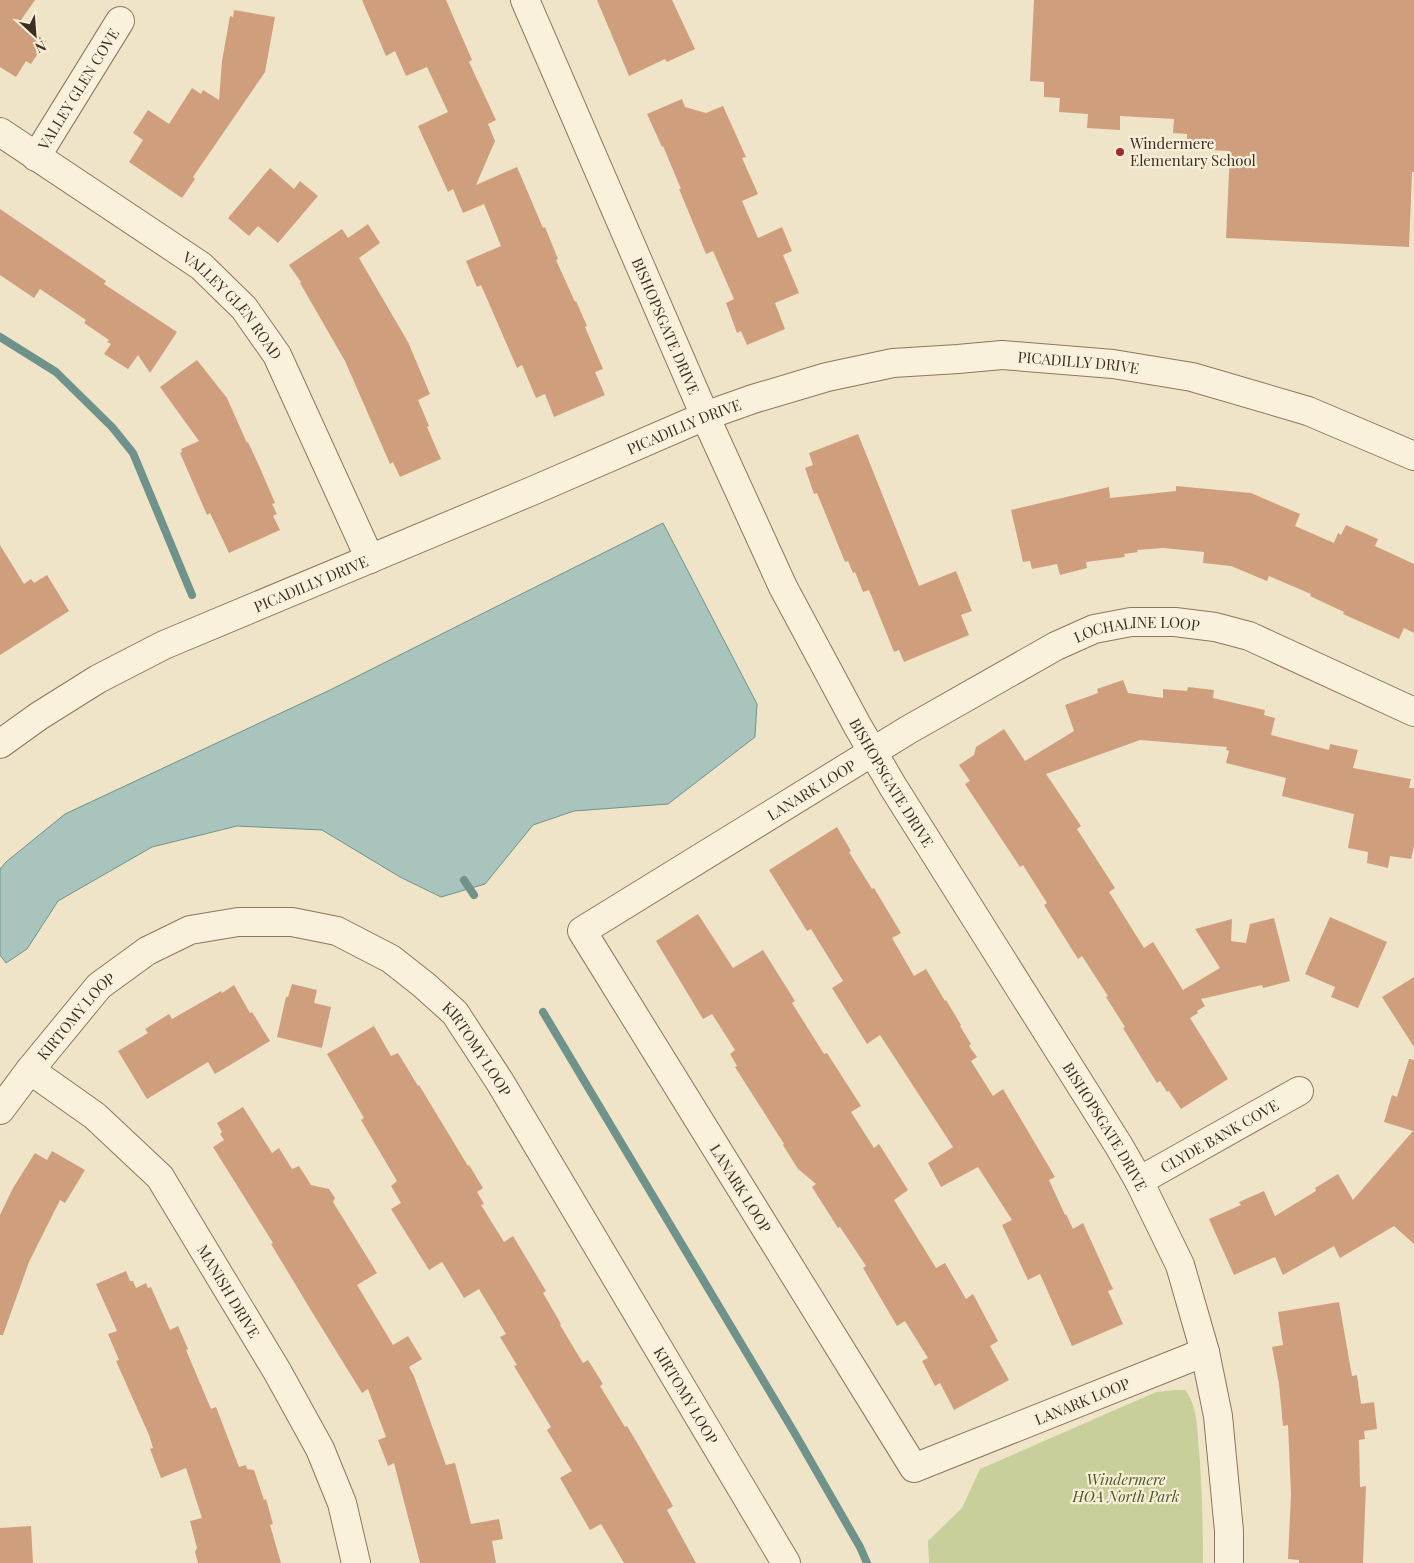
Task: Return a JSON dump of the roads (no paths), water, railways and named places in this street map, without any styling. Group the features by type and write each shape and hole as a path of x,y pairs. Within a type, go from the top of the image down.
{"street":[{"name":"BISHOPSGATE DRIVE","path":"525,0 705,416 784,587 873,752 1119,1146 1139,1181 1180,1265 1205,1352 1218,1416 1229,1531 1229,1563"},
{"name":"VALLEY GLEN COVE","path":"36,157 120,21"},
{"name":"VALLEY GLEN ROAD","path":"0,132 201,266 244,308 277,355 370,559"},
{"name":"PICADILLY DRIVE","path":"0,744 38,716 98,679 164,645 705,416 753,399 827,377 893,363 1002,355 1113,364 1192,377 1308,411 1414,456"},
{"name":"LOCHALINE LOOP","path":"873,752 1056,646 1094,629 1131,622 1175,622 1215,627 1249,636 1414,712"},
{"name":"LANARK LOOP","path":"873,752 582,931 914,1468 1205,1352"},
{"name":"KIRTOMY LOOP","path":"0,1110 30,1070 99,986 147,951 190,930 238,922 292,922 337,931 391,959 424,985 454,1013 500,1082 786,1563"},
{"name":"MANISH DRIVE","path":"30,1070 95,1116 160,1177 277,1371 320,1449 342,1503 356,1563"},
{"name":"CLYDE BANK COVE","path":"1139,1181 1299,1091"}],"water":[{"path":"663,523 757,704 755,737 668,804 574,811 533,825 485,884 441,897 400,877 322,830 237,826 152,847 58,901 27,949 6,963 0,955 0,869 65,814 330,690"}],"waterway":[{"path":"0,337 56,372 112,427 133,453 192,595"},
{"path":"464,880 474,895"},
{"path":"543,1012 794,1432 860,1547 867,1563"}],"place":[{"name":"Windermere Elementary School","path":"1120,152"}],"park label":[{"name":"Windermere HOA North Park","path":"1126,1488"}]}
